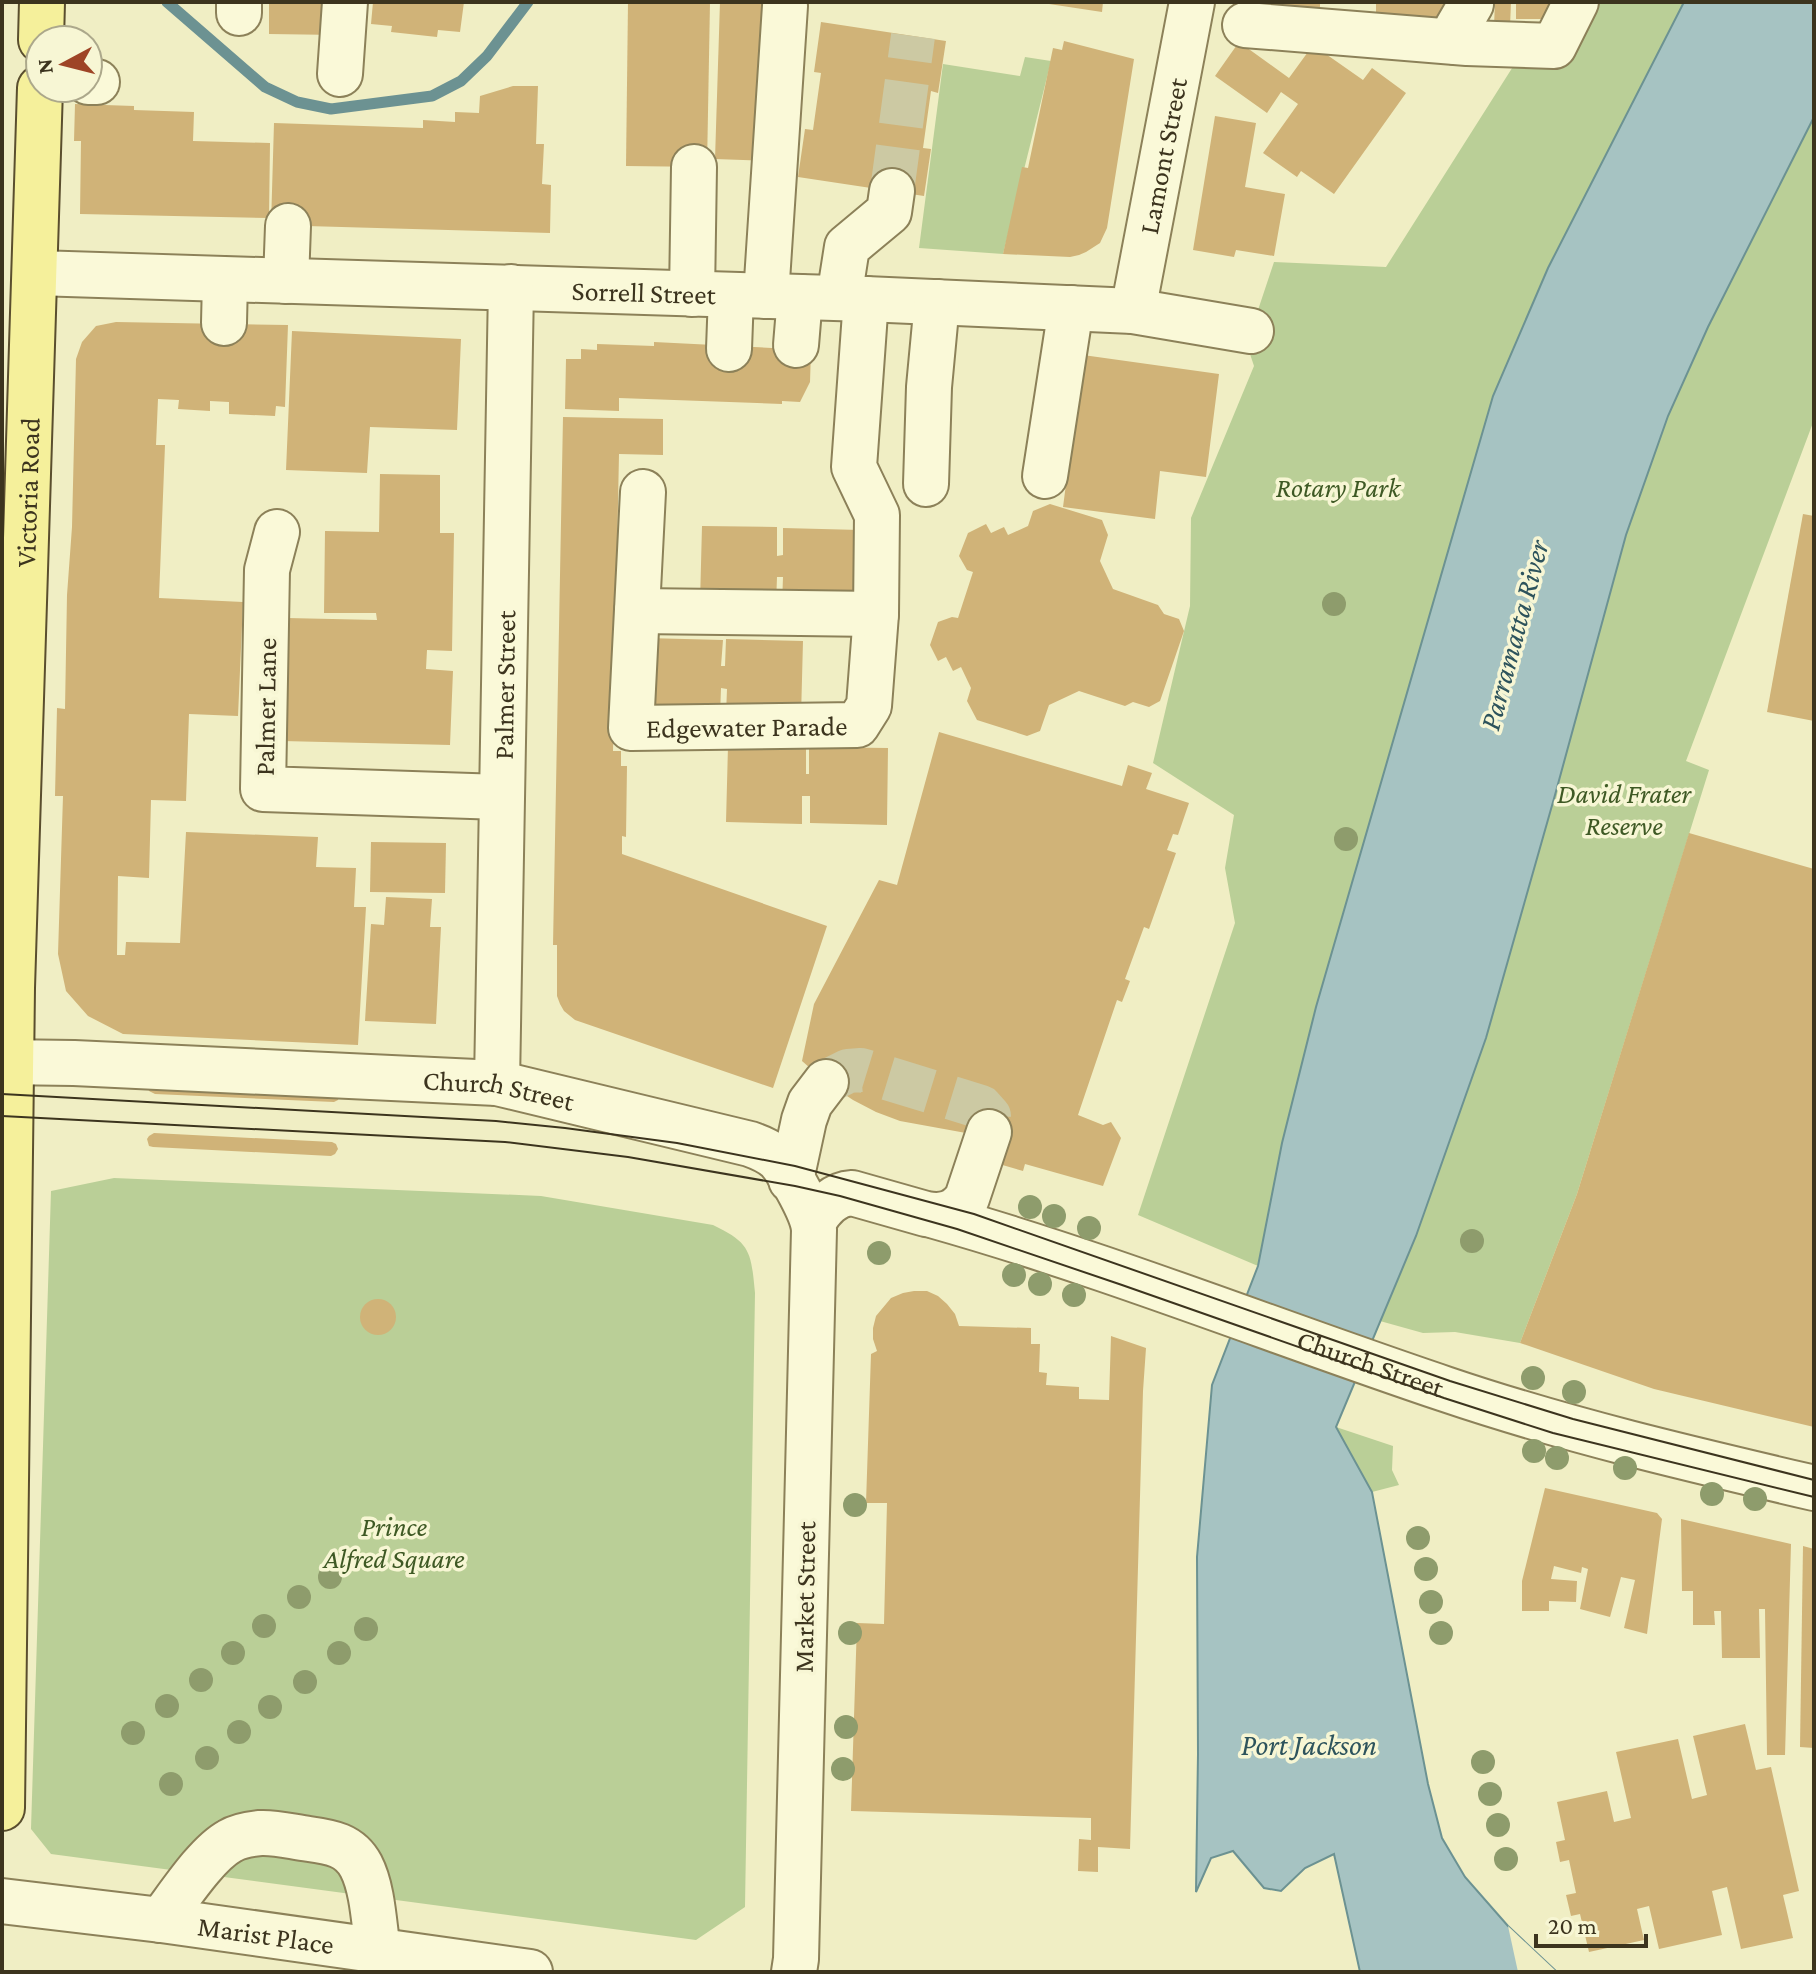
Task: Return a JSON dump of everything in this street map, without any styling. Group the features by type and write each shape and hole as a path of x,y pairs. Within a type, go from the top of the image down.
{"main road":[{"path":"41,24 42,2"},
{"name":"Victoria Road","path":"2,1808 6,1063 40,104"}],"street":[{"path":"340,74 345,2"},
{"name":"Lamont Street","path":"1133,311 1192,2"},
{"path":"1245,25 1348,17 1464,23 1554,46 1576,2"},
{"path":"785,6 782,296 796,345"},
{"path":"694,167 782,296"},
{"path":"729,349 782,296 889,212 892,191"},
{"path":"286,281 288,226"},
{"name":"Sorrell Street","path":"36,273 1071,308 1133,311 1251,331"},
{"path":"224,323 225,280"},
{"name":"Palmer Street","path":"497,1083 511,287"},
{"name":"Edgewater Parade","path":"643,492 631,728 857,725 869,706 876,614 877,515 782,296"},
{"path":"926,484 929,387 937,302"},
{"path":"1045,476 1071,308"},
{"name":"Palmer Lane","path":"277,532 267,570 263,789 501,797"},
{"path":"637,611 876,614"},
{"name":"Church Street","path":"6,1063 74,1063 497,1083 767,1150 778,1160 800,1193 814,1221"},
{"path":"791,1180 810,1103 826,1082"},
{"path":"948,1211 967,1198 989,1132"},
{"name":"Church Street","path":"814,1221 831,1200 852,1193 948,1211 1447,1390 1577,1430 1814,1488"},
{"name":"Market Street","path":"794,1972 814,1221"},
{"path":"161,1920 192,1879 230,1841 263,1833 328,1841 342,1845 353,1853 362,1867 368,1884 378,1951"},
{"name":"Marist Place","path":"2,1901 530,1972"}],"green space":[{"name":"Rotary Park","path":"1601,2 1684,2 1548,268 1316,1007 1282,1143 1258,1266 1138,1215 1235,923 1225,868 1234,815 1153,763 1190,606 1191,518 1254,366 1249,351 1251,331 1274,262 1386,267 1521,54 1563,57"},
{"path":"1025,57 1051,61 1003,254 919,248 943,64 1020,76"},
{"name":"David Frater Reserve","path":"1814,117 1814,420 1686,761 1709,770 1577,1194 1520,1343 1455,1332 1423,1333 1380,1321 1416,1236 1486,1038 1626,535 1668,416 1708,327"},
{"name":"Prince Alfred Square","path":"114,1178 541,1196 713,1225 742,1244 750,1258 755,1293 745,1907 696,1940 51,1854 31,1829 51,1191"},
{"path":"1336,1427 1393,1446 1392,1470 1399,1485 1372,1492"}],"water":[{"name":"Port Jackson","path":"1684,2 1814,2 1814,117 1708,327 1668,416 1626,535 1486,1038 1416,1236 1336,1427 1372,1492 1428,1784 1442,1838 1465,1877 1508,1926 1557,1972 1360,1972 1334,1854 1305,1868 1281,1891 1264,1888 1233,1851 1211,1858 1196,1892 1197,1557 1212,1385 1258,1266 1282,1143 1316,1007 1493,396 1548,268"}],"pier":[{"path":"1508,1926 1557,1972 1518,1972"}],"building":[{"path":"269,2 338,2 338,35 269,34"},
{"path":"373,2 464,2 460,32 438,30 437,37 391,32 392,26 371,24"},
{"path":"628,2 710,2 707,167 626,166"},
{"path":"720,2 773,2 769,161 715,159"},
{"path":"1049,2 1103,2 1102,12"},
{"path":"1275,2 1320,2 1320,14 1278,16"},
{"path":"1376,2 1454,2 1453,18 1376,15"},
{"path":"1495,2 1511,2 1510,27 1494,26"},
{"path":"1516,2 1564,2 1547,19 1516,19"},
{"path":"821,22 946,41 938,93 931,91 923,148 931,149 924,196 798,177 805,129 813,130 821,73 814,72"},
{"path":"1064,41 1134,59 1107,228 1100,243 1079,255 1003,254 1022,167 1028,168 1053,48 1062,50"},
{"path":"1239,42 1289,78 1313,45 1363,80 1372,68 1406,93 1334,194 1301,171 1297,177 1263,153 1298,104 1281,92 1267,113 1215,76"},
{"path":"513,86 538,86 536,144 544,144 542,184 551,185 550,233 271,225 274,123 423,128 423,120 455,122 455,112 479,113 480,96"},
{"path":"75,104 194,112 193,141 270,143 269,218 80,214 81,141 74,141"},
{"path":"1215,116 1256,123 1245,187 1285,194 1274,256 1236,250 1234,257 1193,250"},
{"path":"116,322 288,325 285,407 276,406 275,416 229,414 229,402 210,401 210,411 178,409 179,400 158,399 156,445 165,445 159,598 243,602 238,716 189,714 186,801 151,800 149,878 118,876 117,955 125,955 126,942 180,943 186,832 318,837 316,867 356,868 354,907 366,907 358,1045 123,1034 88,1016 66,991 58,954 63,796 55,796 57,708 65,709 76,359 82,342 96,326"},
{"path":"292,331 461,339 457,430 370,427 367,473 286,470"},
{"path":"654,342 811,350 810,382 800,402 782,401 782,404 619,398 619,411 565,409 566,359 581,359 581,349 597,350 597,344 654,346"},
{"path":"1083,355 1219,374 1206,477 1160,471 1155,519 1063,507"},
{"path":"563,417 663,419 663,455 619,454 613,751 621,751 621,766 627,766 626,837 622,836 622,854 827,926 773,1088 575,1020 564,1011 557,996 557,945 553,945"},
{"path":"380,474 440,475 440,533 454,533 452,651 427,650 426,669 453,671 450,745 282,741 287,618 377,620 376,613 324,613 325,531 379,532"},
{"path":"1050,504 1102,520 1108,535 1100,561 1113,589 1158,605 1164,614 1179,619 1184,631 1160,701 1149,707 1133,702 1125,706 1079,691 1049,705 1040,731 1027,736 977,720 967,701 971,688 961,667 953,671 946,657 938,661 930,645 938,622 958,618 973,572 967,570 959,556 968,533 986,524 991,533 1004,527 1008,535 1028,526 1033,511"},
{"path":"1803,514 1814,516 1814,721 1767,712"},
{"path":"702,526 777,527 777,556 783,555 783,528 860,530 859,607 782,605 783,577 777,577 776,605 700,603"},
{"path":"646,638 723,640 721,666 725,666 726,639 803,641 801,717 726,715 727,689 721,688 720,716 644,714"},
{"path":"939,732 1122,786 1128,765 1152,773 1146,789 1189,803 1178,835 1173,834 1167,850 1176,853 1149,929 1144,927 1125,979 1130,981 1122,1002 1117,1000 1078,1115 1103,1125 1111,1122 1121,1138 1103,1186 1025,1164 1023,1171 999,1164 966,1133 900,1121 876,1112 826,1082 802,1061 814,1004 879,880 897,885"},
{"path":"728,746 806,748 806,774 809,774 809,747 888,748 887,825 810,823 810,796 802,796 802,824 726,822"},
{"path":"1689,833 1814,869 1814,1427 1654,1389 1520,1343 1577,1194"},
{"path":"371,842 446,843 445,893 370,892"},
{"path":"386,897 432,899 430,927 441,927 436,1024 365,1021 371,924 384,925"},
{"path":"148,1086 340,1094 334,1102 155,1094 149,1091"},
{"path":"154,1133 332,1142 338,1149 331,1156 153,1147 149,1146 147,1139"},
{"path":"914,1291 927,1291 938,1296 955,1314 959,1326 1031,1328 1031,1344 1040,1344 1039,1372 1047,1373 1046,1385 1079,1387 1079,1399 1109,1400 1111,1336 1146,1348 1130,1849 1098,1847 1098,1872 1078,1871 1079,1839 1091,1840 1091,1818 851,1811 857,1623 884,1624 887,1503 866,1503 871,1354 877,1351 873,1328 876,1316 891,1298"},
{"path":"378,1299 391,1304 396,1317 391,1330 378,1335 365,1330 360,1317 365,1304"},
{"path":"1545,1488 1657,1513 1662,1519 1647,1634 1624,1628 1635,1580 1621,1577 1610,1617 1580,1609 1588,1569 1582,1567 1581,1573 1554,1566 1551,1579 1577,1581 1576,1602 1549,1601 1549,1611 1522,1611 1522,1581"},
{"path":"1681,1519 1791,1544 1785,1755 1767,1755 1765,1609 1759,1609 1760,1658 1722,1658 1721,1611 1714,1611 1715,1625 1693,1625 1693,1591 1682,1591"},
{"path":"1803,1546 1814,1549 1814,1748 1800,1747"},
{"path":"1745,1724 1756,1770 1771,1767 1799,1891 1783,1895 1793,1938 1741,1949 1727,1887 1712,1891 1722,1935 1659,1949 1649,1906 1637,1909 1644,1940 1589,1952 1580,1914 1571,1916 1566,1895 1576,1893 1569,1860 1560,1862 1556,1842 1565,1840 1557,1802 1607,1791 1614,1822 1631,1818 1616,1752 1678,1739 1692,1799 1707,1795 1693,1736"}],"waterway":[{"path":"167,2 265,87 297,102 331,109 432,96 461,81 487,56 528,2"}],"tunnel":[{"path":"892,191 913,36"},
{"path":"826,1082 848,1071 861,1070 981,1107 989,1116 989,1132"}],"tram line":[{"path":"2,1094 496,1121 677,1143 795,1166 974,1214 1450,1381 1573,1419 1814,1480"},
{"path":"2,1116 505,1142 628,1157 795,1186 957,1229 1553,1433 1814,1497"}],"water label":[{"name":"Parramatta River","path":"1514,635"}]}
